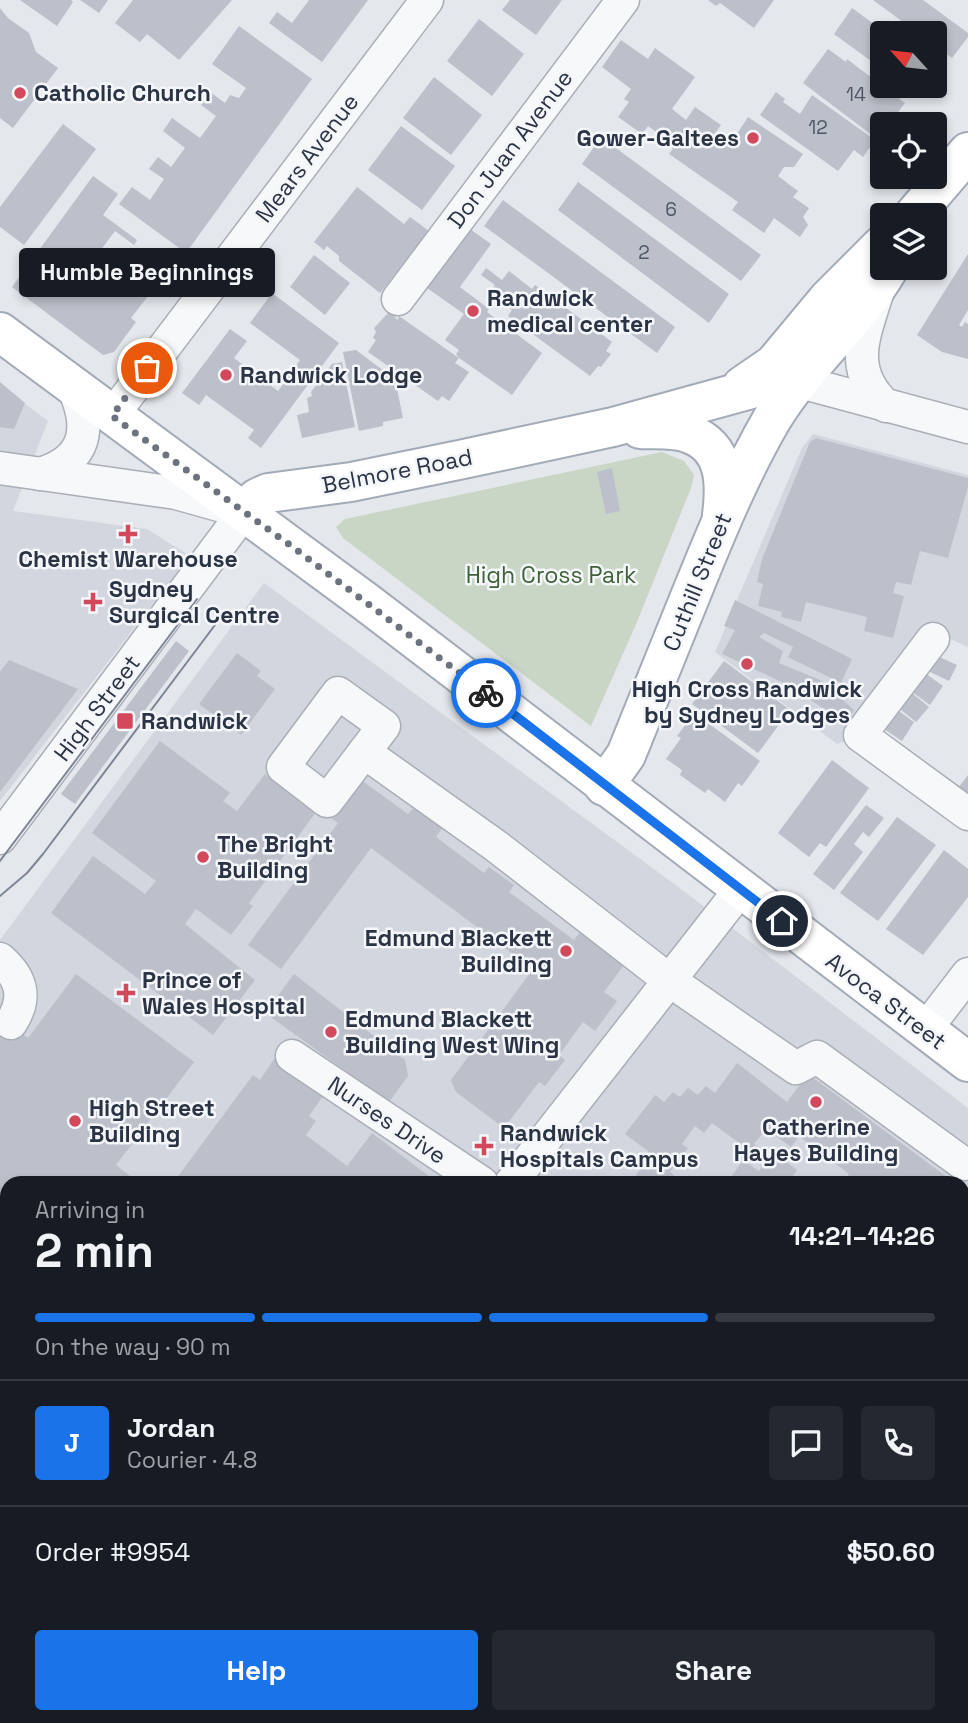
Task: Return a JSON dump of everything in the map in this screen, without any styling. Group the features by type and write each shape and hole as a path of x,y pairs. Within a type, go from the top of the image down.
{"main road":[{"path":"926,203 968,152"},
{"path":"718,398 745,384 774,363 829,298 870,273"},
{"name":"Cuthill Street","path":"604,786 626,755 721,521 760,441 796,381 823,354 874,280"},
{"name":"Avoca Street","path":"0,332 538,733 968,1062"},
{"name":"Belmore Road","path":"244,512 257,498 268,493 372,478 613,427 766,385 796,381"},
{"path":"613,427 688,433 709,446 721,468 725,487 721,521"}],"street":[{"name":"Mears Avenue","path":"112,416 427,0"},
{"name":"Don Juan Avenue","path":"398,299 623,0"},
{"path":"880,280 861,359 866,382 886,406"},
{"path":"796,381 968,427"},
{"path":"40,474 67,463 80,443 85,423 81,403 73,387"},
{"path":"0,468 176,493 244,512"},
{"name":"High Street","path":"0,838 244,512"},
{"path":"933,639 860,736 968,814"},
{"path":"364,752 496,846 669,980 796,1068 817,1056 964,1164"},
{"path":"516,1176 740,890"},
{"path":"0,959 18,979 21,990 21,1003 11,1023"},
{"path":"925,1030 968,974"},
{"name":"Nurses Drive","path":"292,1056 471,1176"}],"shaded area":[{"path":"0,385 48,421 13,511 147,529 190,556 0,801"},
{"path":"813,434 968,475 968,647 946,637 877,730 837,744 715,652 802,448"},
{"name":"Randwick Hospitals Campus","path":"264,583 677,886 968,1108 968,1176 0,1176 0,940"}],"green space":[{"name":"High Cross Park","path":"662,452 684,461 694,475 691,488 637,622 591,726 343,538 336,527 345,519"}],"building":[{"path":"20,0 71,0 73,2 57,26"},
{"path":"80,0 108,0 99,13"},
{"path":"133,0 232,0 179,60 147,34 140,42 115,23"},
{"path":"309,0 368,0 322,62 269,23 277,12 292,23"},
{"path":"510,0 562,0 536,35 502,10"},
{"path":"708,0 774,0 754,28 720,3 716,6"},
{"path":"873,0 923,0 968,33 968,37 952,58 947,54 947,21 902,21"},
{"name":"Catholic Church","path":"0,8 8,18 29,33 36,52 58,68 13,128 0,118"},
{"path":"852,8 870,21 870,60 834,34"},
{"path":"479,19 524,54 492,96 447,61"},
{"path":"239,26 312,79 186,253 119,204 132,187 150,200 164,179 149,169 158,157 171,167 185,148 163,131 172,118 200,138 216,116 201,105 210,92 225,103 230,95 239,98 246,88 212,64"},
{"name":"Gower-Galtees","path":"621,40 648,59 655,48 695,77 672,109 686,120 695,107 721,125 712,137 719,142 737,134 748,117 803,154 794,167 784,167 778,176 798,191 793,197 809,208 803,217 808,225 800,237 774,218 764,233 732,210 738,202 669,154 673,149 665,143 667,140 648,126 642,134 618,117 629,102 624,99 631,89 602,67"},
{"path":"828,49 870,76 870,98 898,98 905,103 898,112 870,112 870,134 803,83"},
{"path":"434,77 482,115 451,155 403,118"},
{"path":"776,92 785,99 783,102 800,114 812,95 870,136 870,147 863,157 854,150 838,171 760,115"},
{"path":"63,124 96,149 24,245 0,227 0,207"},
{"path":"401,126 455,166 422,210 368,170"},
{"path":"601,137 761,255 741,281 582,164"},
{"path":"93,176 118,194 103,215 137,240 134,245 115,231 100,251 115,262 93,292 99,296 120,267 152,291 131,318 136,322 114,352 103,355 12,287"},
{"path":"578,182 729,294 709,323 558,210"},
{"path":"357,187 404,224 410,217 429,231 380,293 339,261 339,256 327,246 324,250 314,242"},
{"path":"503,200 675,327 657,353 484,226"},
{"name":"Randwick medical center","path":"470,229 491,244 460,287 489,309 487,312 542,353 512,395 456,354 459,350 445,340 464,314 427,288"},
{"path":"968,254 968,310 959,325 962,327 965,322 968,324 968,359 942,352 917,335"},
{"path":"314,255 350,283 325,315 290,287"},
{"path":"486,268 502,280 509,271 532,289 535,285 612,342 606,351 611,354 601,367 598,366 590,376 508,316 512,310 489,293 495,285 481,275"},
{"name":"Randwick Lodge","path":"272,293 339,343 261,448 248,438 254,430 206,395 199,405 182,393 230,329 247,341 234,358 278,391 300,360 250,323"},
{"path":"389,312 398,320 399,316 459,358 455,363 469,372 449,401 442,396 438,401 368,352 376,340 373,338 376,332 374,328"},
{"path":"356,350 388,374 389,380 395,379 403,418 359,431 343,352"},
{"path":"342,362 355,427 302,438 297,415 309,412 307,398 312,396 311,392 332,364"},
{"path":"0,382 25,403 14,429 0,427"},
{"path":"816,438 968,478 968,487 948,558 920,551 911,585 896,582 893,593 904,596 893,638 864,631 867,617 806,602 801,622 781,617 782,612 758,606 763,584 757,582 762,559 810,442"},
{"path":"612,468 620,511 606,514 597,472"},
{"path":"735,600 852,659 841,683 788,657 793,647 764,633 759,637 783,651 779,663 820,680 854,710 846,723 786,684 722,654 735,630 724,626"},
{"path":"176,641 189,651 75,804 61,794"},
{"path":"237,653 261,671 257,676 275,689 241,735 199,704"},
{"path":"933,654 957,665 949,681 926,670"},
{"path":"9,660 78,689 0,792 0,672"},
{"path":"724,661 790,710 758,753 692,704"},
{"path":"922,671 943,686 930,705 908,689"},
{"path":"907,689 929,707 916,722 895,705"},
{"path":"892,706 914,722 902,741 878,725"},
{"path":"694,713 760,761 742,786 738,783 725,802 708,789 705,793 680,775 682,770 666,759 681,738 677,736"},
{"name":"The Bright Building","path":"160,741 230,793 223,801 237,811 265,774 316,812 249,903 253,906 231,935 196,909 185,924 255,980 213,1035 51,913 93,856 145,894 156,881 92,833"},
{"path":"832,760 869,788 826,847 820,843 809,857 778,833"},
{"path":"968,775 968,793 959,787"},
{"name":"Edmund Blackett Building","path":"357,777 408,814 414,807 442,828 436,837 484,873 489,867 514,885 509,892 574,940 586,924 630,957 604,992 617,1001 595,1031 583,1022 559,1055 565,1060 545,1086 539,1082 504,1128 456,1092 451,1080 533,969 371,848 281,969 248,945 338,823 328,816"},
{"path":"866,805 884,818 869,837 863,832 854,844 863,852 834,890 813,874"},
{"path":"897,817 936,845 878,921 840,893"},
{"path":"944,850 968,869 968,897 923,955 886,929"},
{"name":"High Street Building","path":"76,974 194,1062 116,1165 130,1176 0,1176 0,1017 28,1038"},
{"name":"Edmund Blackett Building West Wing","path":"294,974 405,1060 408,1076 389,1102 265,1013"},
{"path":"276,1056 325,1093 309,1116 316,1121 306,1135 347,1166 372,1133 429,1176 178,1176 253,1075 260,1080"},
{"path":"737,1063 787,1102 808,1074 946,1176 848,1176 849,1174 799,1136 791,1147 766,1129 754,1144 768,1155 772,1151 797,1170 793,1176 732,1176 743,1160 759,1171 765,1162 712,1123 704,1133 695,1126 682,1144 688,1148 670,1172 673,1176 635,1176 651,1157 653,1160 656,1157 625,1134 655,1095 664,1102 673,1092 680,1097 688,1088 698,1095 706,1086 715,1093"}],"tram line":[{"path":"0,861 197,599"},
{"path":"0,896 27,873 43,854 221,617"}],"way so far":[{"path":"147,368 112,416 294,548 486,693"}],"place":[{"name":"Catholic Church","path":"20,93"},
{"name":"Gower-Galtees","path":"753,138"},
{"name":"Randwick medical center","path":"473,311"},
{"name":"Humble Beginnings","path":"147,368"},
{"name":"Randwick Lodge","path":"226,375"},
{"name":"Chemist Warehouse","path":"128,534"},
{"name":"Sydney Surgical Centre","path":"93,602"},
{"name":"High Cross Randwick by Sydney Lodges","path":"747,664"},
{"name":"Randwick","path":"125,721"},
{"name":"The Bright Building","path":"203,857"},
{"name":"Edmund Blackett Building","path":"566,951"},
{"name":"Prince of Wales Hospital","path":"126,993"},
{"name":"Edmund Blackett Building West Wing","path":"331,1032"},
{"name":"Catherine Hayes Building","path":"816,1102"},
{"name":"High Street Building","path":"75,1121"},
{"name":"Randwick Hospitals Campus","path":"484,1146"}],"route":[{"path":"486,693 782,921"}]}
